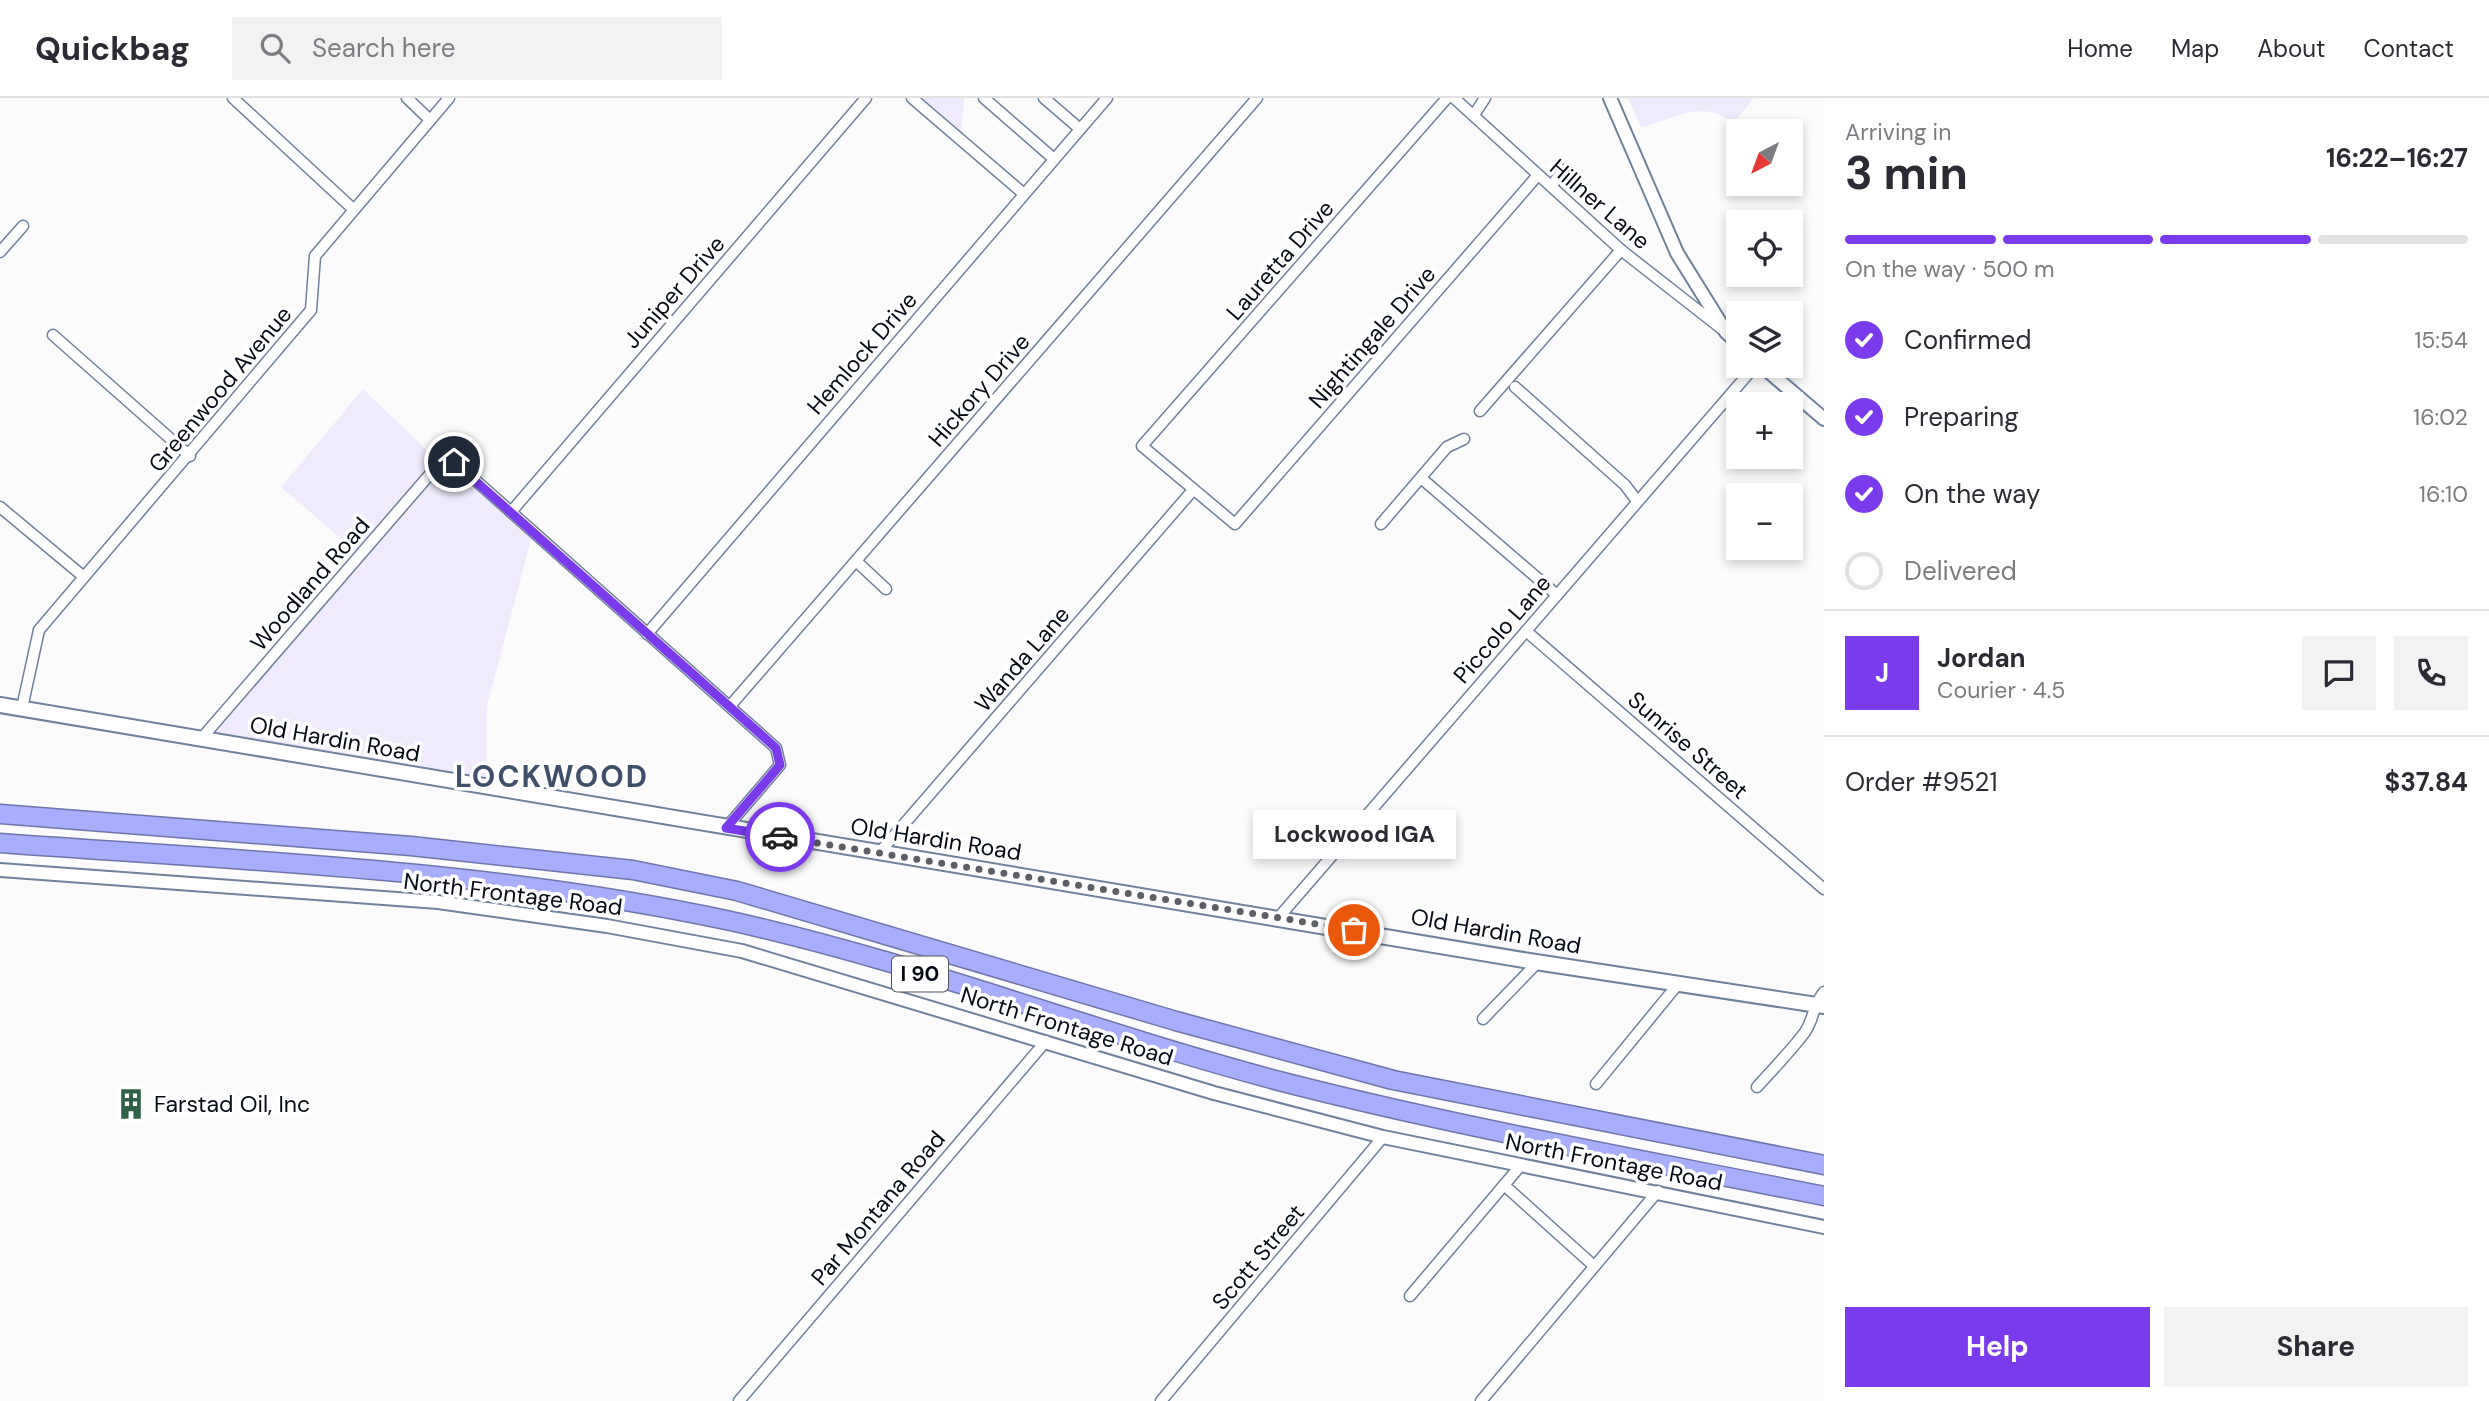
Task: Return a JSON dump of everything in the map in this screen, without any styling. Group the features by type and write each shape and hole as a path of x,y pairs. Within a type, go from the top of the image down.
{"highway":[{"name":"I 90","path":"0,814 411,846 634,870 750,895 1176,1021 1393,1080 1824,1165"},
{"name":"I 90","path":"0,843 522,885 715,918 832,947 1278,1081 1413,1113 1824,1196"}],"main road":[{"name":"Old Hardin Road","path":"0,705 1538,962 1819,1005"}],"street":[{"path":"233,98 353,209"},
{"path":"407,98 430,120"},
{"name":"Greenwood Avenue","path":"22,708 39,630 190,456 311,310 315,256 449,98"},
{"name":"Juniper Drive","path":"510,512 866,98"},
{"path":"912,98 1024,194"},
{"path":"984,98 1054,159"},
{"path":"1045,98 1080,129"},
{"name":"Hemlock Drive","path":"647,634 1107,98"},
{"name":"Hickory Drive","path":"730,706 1257,98"},
{"name":"Lauretta Drive","path":"1193,490 1142,446 1447,98"},
{"name":"Hillner Lane","path":"1454,98 1621,250 1726,332"},
{"path":"1474,115 1485,98"},
{"path":"1610,98 1677,253 1726,332"},
{"path":"1551,186 1564,170"},
{"name":"Nightingale Drive","path":"1193,490 1235,524 1538,175"},
{"path":"0,252 23,226"},
{"path":"1480,411 1621,250"},
{"path":"53,335 190,456"},
{"name":"Piccolo Lane","path":"1279,917 1745,378"},
{"path":"1776,378 1824,419"},
{"path":"1515,387 1625,485 1637,501"},
{"path":"1381,523 1447,447 1464,439"},
{"name":"Woodland Road","path":"201,739 431,473 454,462 510,512"},
{"path":"1421,478 1557,594"},
{"name":"Wanda Lane","path":"879,853 1193,490"},
{"path":"0,507 84,577"},
{"path":"510,512 776,748 780,765 726,828"},
{"path":"856,561 886,589"},
{"name":"Sunrise Street","path":"1526,631 1824,889"},
{"name":"North Frontage Road","path":"0,870 438,902 607,926 742,951 1214,1093 1383,1137 1824,1227"},
{"path":"1483,1019 1538,962"},
{"path":"1596,1084 1678,984"},
{"path":"1757,1087 1804,1033 1824,992"},
{"name":"Par Montana Road","path":"739,1401 1046,1041"},
{"name":"Scott Street","path":"1161,1401 1383,1137"},
{"path":"1409,1296 1521,1165"},
{"path":"1504,1185 1594,1266"},
{"path":"1480,1401 1658,1191"}],"shaded area":[{"path":"913,98 964,98 961,140"},
{"path":"1628,98 1754,98 1736,119 1699,111 1641,127"},
{"path":"363,389 442,465 455,462 533,532 487,706 486,787 202,739 360,555 281,487"}],"way so far":[{"path":"780,837 1354,930"}],"place":[{"name":"Lockwood IGA","path":"1354,930"},
{"name":"Farstad Oil, Inc","path":"131,1104"}],"district":[{"name":"LOCKWOOD","path":"552,776"}],"route":[{"path":"454,462 776,748 780,765 726,828 780,837"}]}
